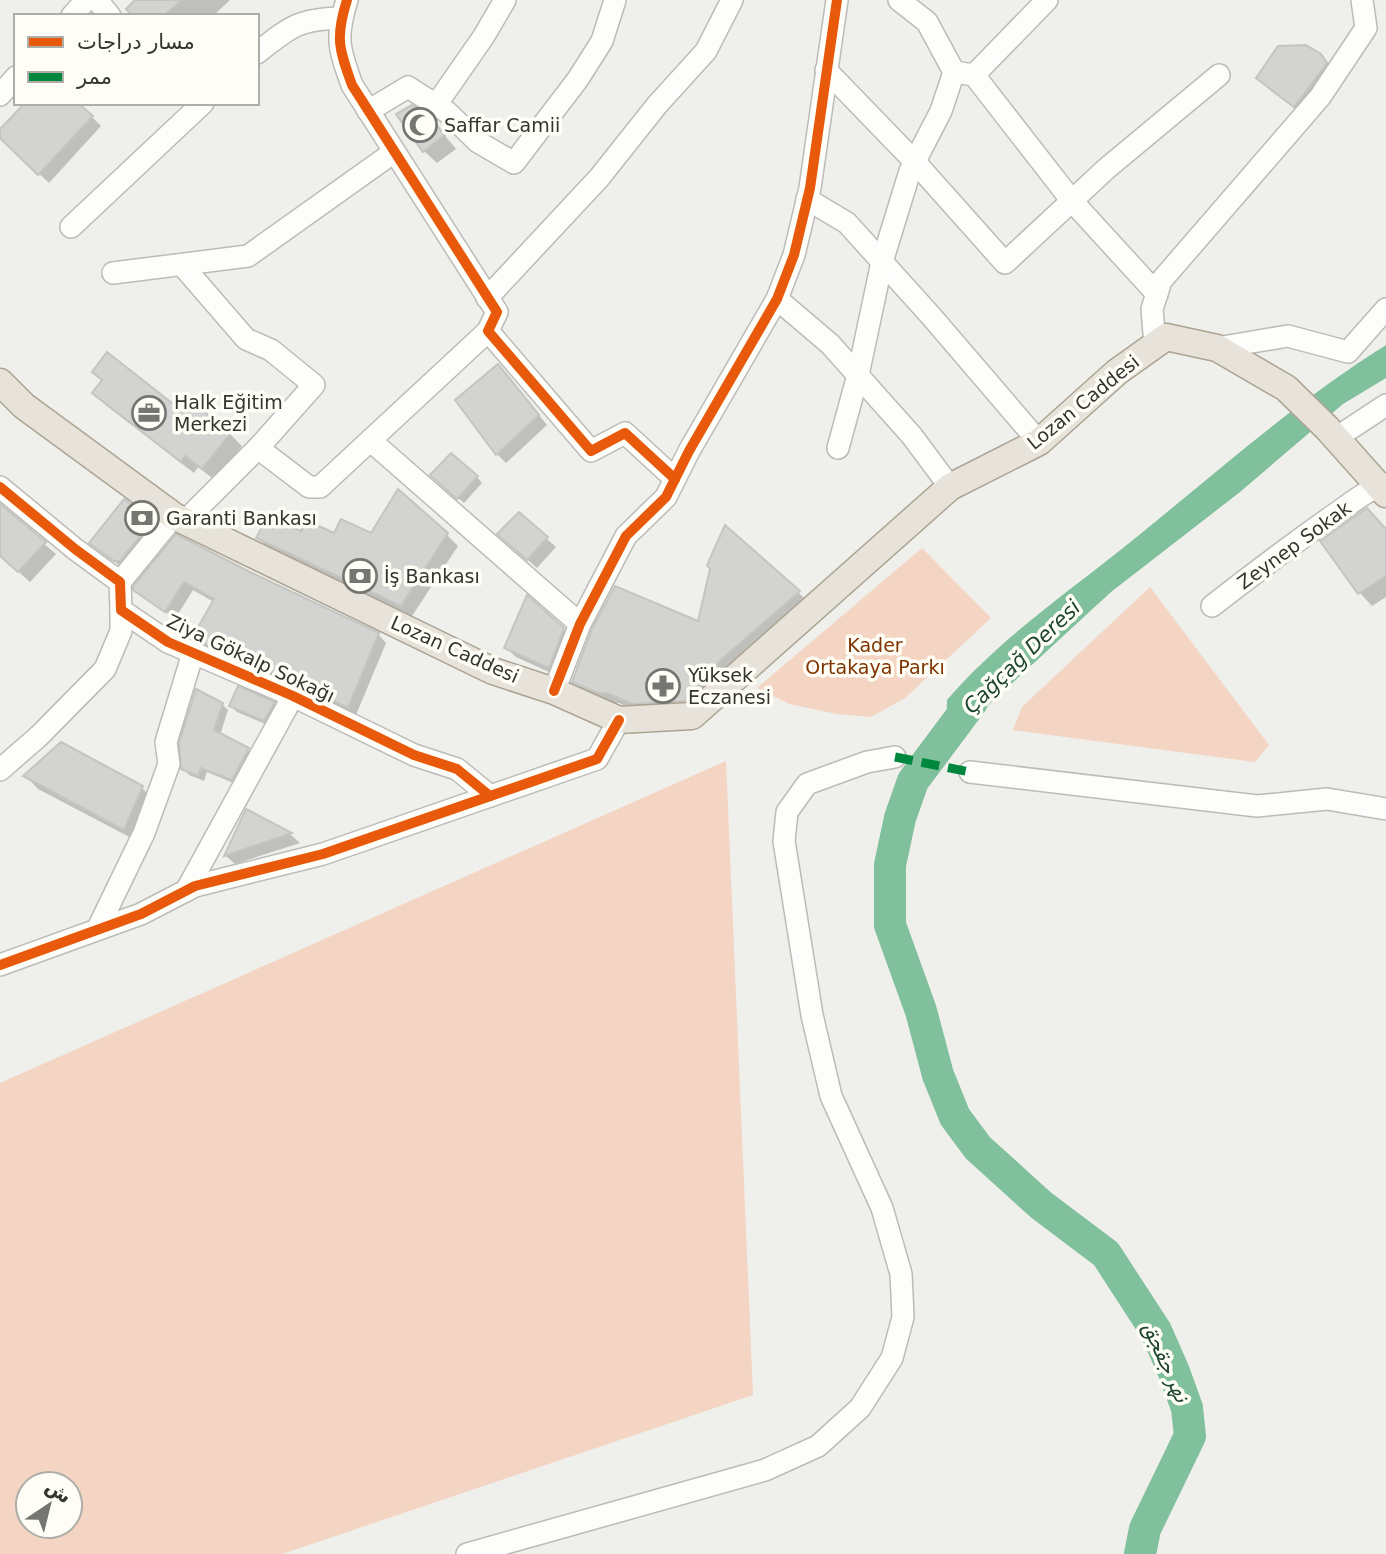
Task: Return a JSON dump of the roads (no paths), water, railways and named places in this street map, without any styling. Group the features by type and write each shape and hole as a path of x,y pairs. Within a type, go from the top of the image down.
{"main road":[{"name":"Lozan Caddesi","path":"0,382 24,406 180,518 493,671 554,691 620,720 692,716 950,487 1038,442 1117,372 1166,337 1217,348 1286,388 1331,433"},
{"path":"1331,433 1384,488"}],"street":[{"path":"74,14 86,0"},
{"path":"97,0 108,14"},
{"path":"436,105 484,36 505,0"},
{"path":"368,111 408,86 447,112 478,142 514,163 578,79 602,41 615,0"},
{"path":"487,298 599,178 657,105 706,51 732,0"},
{"path":"554,691 580,624 626,536 666,497 688,451 777,299 794,255 807,199 836,0"},
{"path":"899,0 927,23 964,73 1072,201 1157,294"},
{"path":"838,448 858,375 882,262 915,162 964,73 1047,0"},
{"path":"1155,345 1152,309 1161,281 1320,97 1366,28 1362,0"},
{"path":"258,448 309,487 320,488 488,331 498,312 352,85 339,49 344,9 291,26 259,51"},
{"path":"827,71 915,162 1005,263 1106,169 1219,75"},
{"path":"0,95 14,80"},
{"path":"71,227 194,106"},
{"path":"113,273 248,256 394,152"},
{"path":"807,199 847,223 1038,442"},
{"path":"0,770 39,736 106,669 121,631 120,582 180,518 258,448 314,385 271,349 246,340 182,265"},
{"path":"777,299 830,344 912,436 950,487"},
{"path":"1217,348 1288,336 1348,352 1385,312"},
{"path":"488,331 592,451 625,433 675,479"},
{"path":"1331,433 1386,405"},
{"path":"371,441 580,624"},
{"path":"0,487 120,582"},
{"name":"Zeynep Sokak","path":"1212,606 1279,553 1384,488"},
{"name":"Ziya Gökalp Sokağı","path":"121,610 168,642 293,696 414,755 457,769 490,796"},
{"path":"99,928 144,833 169,764 166,742 193,653"},
{"path":"186,891 293,696"},
{"path":"0,965 141,914 195,886 323,854 597,759 620,720"},
{"path":"467,1554 765,1470 818,1446 860,1408 892,1358 903,1317 901,1274 882,1208 831,1096 812,1015 784,841 787,812 807,784 867,762 895,757"},
{"path":"970,772 1257,806 1327,799 1386,809"}],"water":[{"path":"1386,345 1386,378 1343,404 1240,492 1111,592 983,710 946,736 947,700 990,656 1288,414"}],"waterway":[{"name":"Çağçağ Deresi","path":"972,702 913,781 900,818 890,865 890,925 921,1011 938,1075 955,1117 978,1148 1041,1205 1106,1254 1156,1331 1174,1372 1187,1408 1190,1436 1145,1529 1140,1554"}],"place":[{"name":"Saffar Camii","path":"420,125"},
{"name":"Halk Eğitim Merkezi","path":"149,413"},
{"name":"Garanti Bankası","path":"142,518"},
{"name":"İş Bankası","path":"360,576"},
{"name":"Yüksek Eczanesi","path":"663,686"}],"park label":[{"name":"Kader Ortakaya Parkı","path":"875,656"}],"water label":[{"name":"نهر جقجق","path":"1166,1362"}]}
